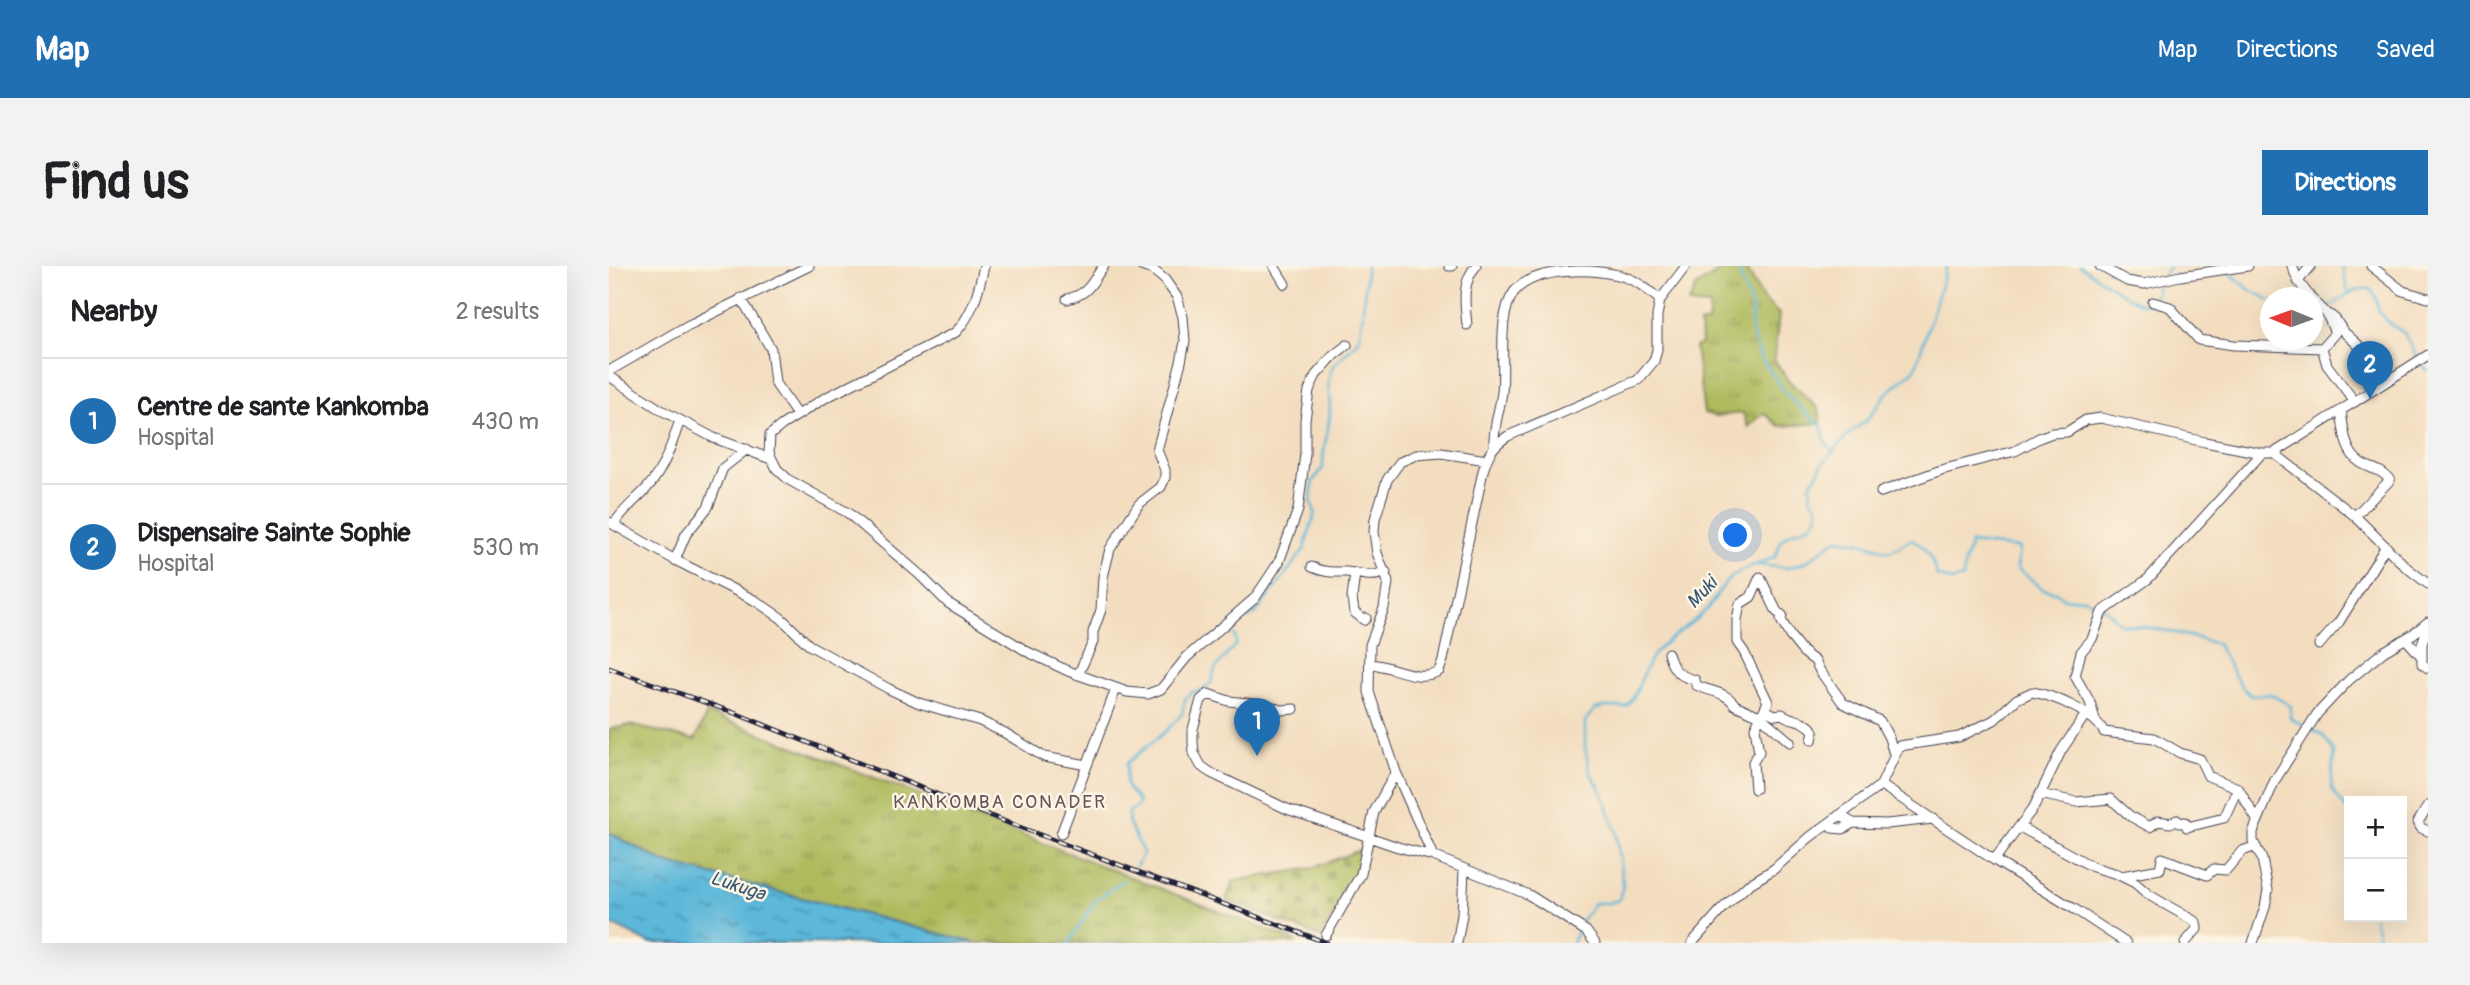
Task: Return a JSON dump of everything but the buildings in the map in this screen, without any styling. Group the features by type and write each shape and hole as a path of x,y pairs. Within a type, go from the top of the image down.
{"street":[{"path":"771,458 725,442 680,420 635,394 609,373 651,345 810,266"},
{"path":"984,266 980,286 968,316 956,331 797,415 770,435 768,444 771,458 777,469 789,480 858,520 948,603 1028,652 1116,689 1148,694 1161,688 1187,657 1255,598 1264,586 1279,562 1298,510 1309,390 1316,375 1347,345"},
{"path":"1067,299 1080,296 1089,289 1104,266"},
{"path":"1078,675 1093,642 1093,632 1101,610 1103,577 1110,549 1139,504 1161,486 1165,478 1165,470 1157,450 1181,362 1185,341 1184,317 1177,298 1165,280 1153,270 1141,266"},
{"path":"1274,266 1285,284"},
{"path":"1467,325 1464,294 1471,271 1476,266"},
{"path":"1494,444 1638,380 1654,361 1660,300 1686,266"},
{"path":"2100,266 2127,281 2144,284 2248,266"},
{"path":"2291,266 2303,287"},
{"path":"2298,281 2311,266"},
{"path":"2371,266 2403,290 2428,298"},
{"path":"1371,664 1389,666 1421,677 1439,671 1487,460 1494,444 1509,302 1516,290 1551,269 1583,271 1620,275 1633,280 1660,300"},
{"path":"741,298 771,349 775,383 797,415"},
{"path":"2153,302 2170,307 2199,340 2260,345"},
{"path":"2323,310 2340,333 2374,358 2389,379"},
{"path":"2323,347 2340,333"},
{"path":"2323,350 2327,365 2355,402"},
{"path":"1881,492 1941,470 2015,451 2052,433 2067,432 2087,420 2101,418 2262,453 2274,453 2428,355"},
{"path":"2341,411 2347,449 2361,463 2383,471 2390,480 2355,516"},
{"path":"680,420 671,450 654,479 634,503 611,523 675,560 756,601 781,618 809,645 889,690 919,703 980,721 1044,757 1087,765"},
{"path":"675,560 686,534 708,507 723,468 747,449"},
{"path":"1433,856 1396,772 1369,692 1370,645 1384,608 1388,582 1377,553 1375,519 1387,480 1400,462 1416,455 1441,453 1487,460"},
{"path":"2257,820 2238,788 2209,776 2200,759 2180,753 2154,738 2104,732 2095,720 2090,702 2075,676 2081,652 2094,634 2102,612 2148,579 2262,453"},
{"path":"2274,453 2355,516 2406,567 2428,584"},
{"path":"2319,645 2339,622 2386,546"},
{"path":"1312,567 1333,574 1344,572 1374,577 1386,572"},
{"path":"1355,573 1352,598 1354,612 1364,620 1366,618"},
{"path":"1755,789 1753,762 1759,752 1755,728 1768,702 1737,642 1737,620 1740,604 1751,597 1760,577 1777,612 1782,615 1781,620 1790,636 1815,662 1843,703 1880,721 1894,754"},
{"path":"2253,943 2268,890 2262,859 2254,847 2253,832 2275,780 2317,714 2357,673 2428,624"},
{"path":"2428,624 2423,636 2422,657 2423,664 2428,668"},
{"path":"2406,639 2422,657"},
{"path":"1668,653 1672,668 1683,677 1695,680 1696,685 1712,689 1732,700 1735,705 1797,718 1814,731 1812,740"},
{"path":"1062,834 1116,689"},
{"path":"1692,943 1748,885 1774,869 1839,815 1881,785 1899,746 1959,737 1994,720 2018,699 2032,692 2067,704 2095,720"},
{"path":"1294,709 1282,710 1229,701 1208,694 1201,700 1193,729 1194,753 1201,766 1287,809 1398,848 1433,856 1529,895 1586,931 1595,943"},
{"path":"1763,713 1790,743"},
{"path":"1994,860 2020,827 2061,751 2085,714"},
{"path":"1326,935 1361,874 1377,802 1396,772"},
{"path":"1881,785 2126,943"},
{"path":"2040,794 2076,802 2111,799 2130,816 2150,827 2158,821 2170,823 2177,820 2179,823 2185,822 2187,828 2224,818 2238,788"},
{"path":"2428,806 2418,822 2419,826 2428,831"},
{"path":"1839,815 1853,823 1887,824 1933,819"},
{"path":"1828,824 1832,828 1843,828 1853,823"},
{"path":"2020,827 2093,867 2122,876 2196,922 2197,929 2185,943"},
{"path":"2122,876 2160,869 2162,858 2207,875 2214,869 2227,870 2242,851 2254,847"},
{"path":"1457,943 1462,915 1464,870"}],"green space":[{"path":"1728,266 1745,266 1763,299 1779,314 1774,359 1788,380 1819,409 1821,423 1779,426 1764,413 1748,427 1743,413 1715,416 1704,413 1695,347 1701,344 1700,324 1708,323 1710,306 1688,304 1697,286"},
{"path":"707,713 1296,943 976,943 666,863 609,833 609,729 630,725 695,740"},
{"path":"1362,849 1356,879 1320,937 1226,900 1233,881 1313,868"}],"water":[{"name":"Lukuga","path":"609,833 666,863 976,943 650,943 609,923"}],"waterway":[{"path":"1136,866 1143,853 1128,821 1129,812 1137,807 1139,801 1126,784 1127,763 1182,714 1185,699 1192,692 1204,690 1211,683 1215,669 1236,644 1235,636 1229,631 1231,625 1255,614 1304,550 1315,513 1311,500 1313,481 1323,468 1330,416 1328,384 1331,370 1359,337 1366,266"},
{"path":"1737,266 1752,309 1751,332 1761,358 1788,396 1822,427 1825,441 1833,452"},
{"name":"Muki","path":"1580,923 1594,903 1619,900 1623,885 1615,828 1601,790 1590,772 1585,748 1585,721 1595,709 1626,707 1654,654 1707,609 1728,580 1747,568 1775,557 1782,539 1811,525 1818,514 1817,505 1811,498 1810,486 1823,463 1850,433 1867,420 1886,394 1915,369 1947,266"},
{"name":"Muki","path":"2080,266 2142,304 2153,302 2158,283"},
{"name":"Muki","path":"2162,277 2170,266"},
{"path":"2342,266 2348,292"},
{"name":"Muki","path":"2230,273 2260,295"},
{"name":"Muki","path":"2325,309 2351,292 2370,289 2376,297 2379,311 2388,322 2404,333 2417,358"},
{"name":"Muki","path":"2421,363 2428,371"},
{"path":"1758,565 1789,568 1806,562 1836,539 1860,542 1890,552 1912,539 1929,554 1937,576 1952,581 1963,578 1971,543 2019,548 2017,568 2043,589 2056,592 2064,599 2084,598 2105,609 2121,624 2170,631 2217,644 2240,685 2251,696 2270,694 2291,706 2290,718 2322,735 2334,751 2331,788 2344,806"},
{"path":"1069,943 1095,901 1124,880"},
{"path":"2375,922 2380,943"},
{"name":"Muki","path":"1572,943 1578,929"}],"railway":[{"path":"609,668 737,714 1011,824 1327,943"}],"place":[{"name":"Dispensaire Sainte Sophie","path":"2370,399"},
{"name":"Centre de sante Kankomba","path":"1257,756"}],"district":[{"name":"KANKOMBA CONADER","path":"1000,801"}]}
